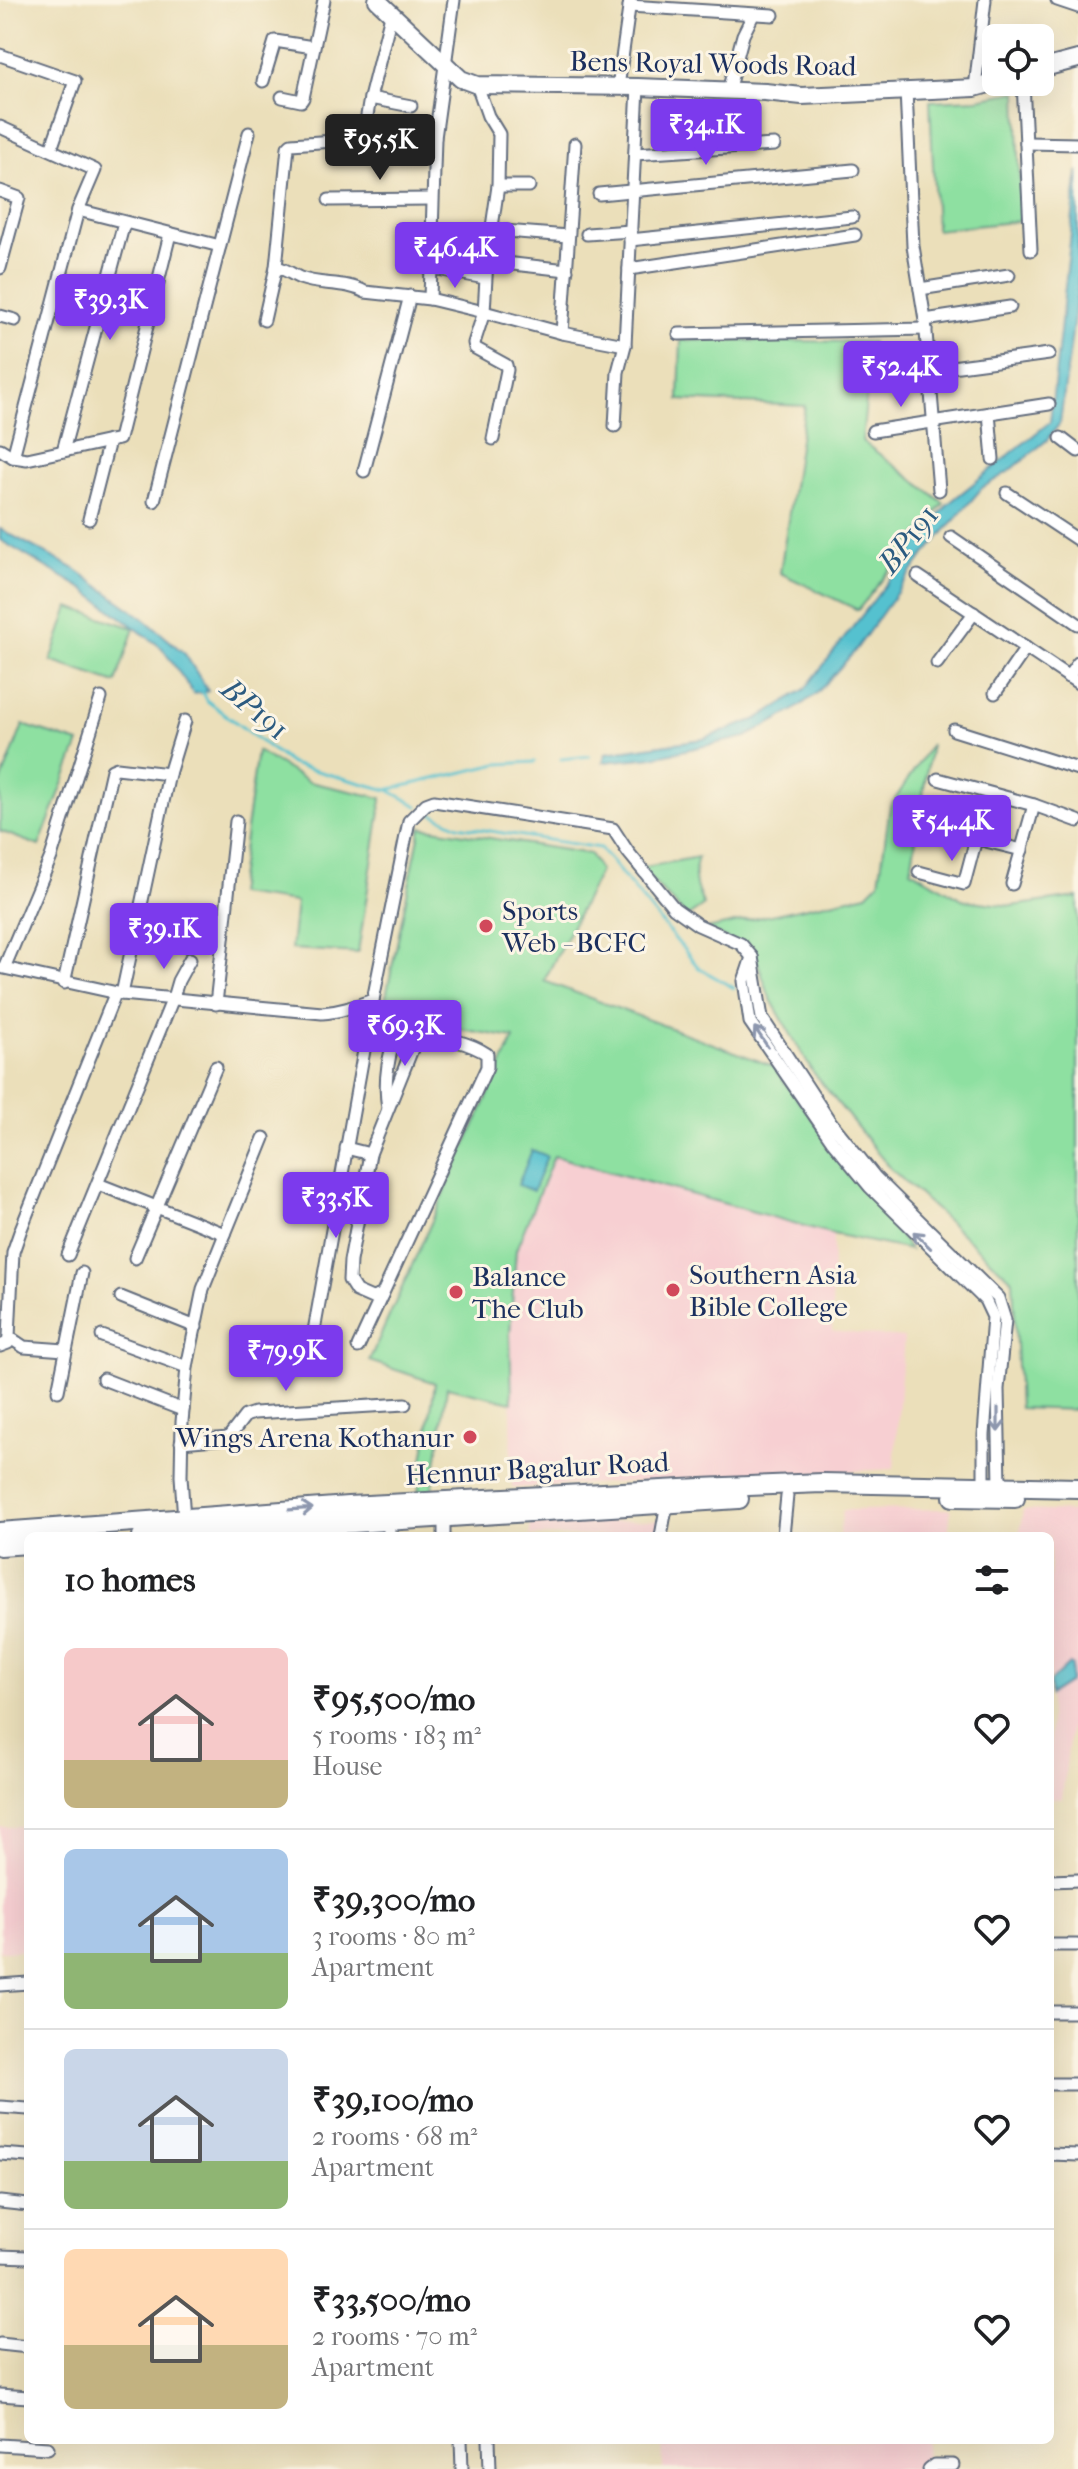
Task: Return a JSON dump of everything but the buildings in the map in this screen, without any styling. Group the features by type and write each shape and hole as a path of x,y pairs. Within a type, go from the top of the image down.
{"main road":[{"name":"Hennur Bagalur Road","path":"0,1532 348,1506 701,1494 822,1483 1078,1488"},
{"name":"Hennur Bagalur Road","path":"270,1532 389,1528 444,1516 667,1503 701,1494 1078,1500"},
{"path":"0,1546 24,1544"}],"street":[{"path":"282,97 303,100 324,0"},
{"path":"377,0 469,82 499,134 498,186 485,278 484,312 474,343 475,348 506,365 507,370 493,439"},
{"path":"430,299 435,138 454,0"},
{"path":"975,88 985,0"},
{"path":"1057,0 1078,7"},
{"path":"618,87 629,3 773,15"},
{"path":"363,139 392,11"},
{"path":"728,91 736,57 753,15"},
{"path":"263,81 275,41 313,47"},
{"path":"0,55 75,81 51,149"},
{"path":"1054,65 1078,59"},
{"name":"Bens Royal Woods Road","path":"469,82 802,96 982,86"},
{"path":"615,426 618,372 625,345 638,87"},
{"path":"906,90 913,246 926,325 939,490"},
{"path":"1024,96 1031,250"},
{"path":"370,98 411,106"},
{"path":"0,127 95,170 78,210 13,457"},
{"path":"154,501 249,133"},
{"path":"264,320 276,267 288,147 291,144 363,139 435,138"},
{"path":"1026,143 1078,144"},
{"path":"562,333 575,144"},
{"path":"635,154 774,145"},
{"path":"599,194 853,170"},
{"path":"498,186 529,186"},
{"path":"0,191 19,198 0,268"},
{"path":"329,200 432,199"},
{"path":"78,210 220,246"},
{"path":"587,234 631,236 852,217"},
{"path":"63,451 124,223"},
{"path":"492,230 568,236"},
{"path":"0,449 13,457 27,459 119,439 170,234"},
{"path":"629,269 855,235"},
{"path":"487,261 567,270"},
{"path":"276,267 302,279 356,287 365,292 430,299 562,333 625,345"},
{"path":"432,268 485,278"},
{"path":"920,289 1009,275"},
{"path":"364,471 410,296"},
{"path":"679,334 926,325 1010,307"},
{"path":"0,316 15,320"},
{"path":"871,383 1049,354"},
{"path":"873,431 1049,404"},
{"path":"989,413 993,459"},
{"path":"1061,438 1078,451"},
{"path":"89,519 109,441"},
{"path":"1007,493 1078,540"},
{"path":"951,537 1078,624"},
{"path":"918,576 1073,680 1078,663"},
{"path":"937,663 974,613"},
{"path":"995,693 1026,648"},
{"path":"101,698 51,857 1,971 118,994 322,1013 336,1012 373,1000"},
{"path":"65,1350 24,1347 5,1342 13,1252 29,1206 118,994 169,774 185,721"},
{"path":"954,730 1078,769"},
{"path":"64,983 112,770 169,774"},
{"path":"938,779 1034,805 1078,821"},
{"path":"314,1331 369,1020 409,821 421,808 434,801 613,829 674,908 698,925 741,944 752,957 762,1018 829,1120 875,1177 998,1298 1005,1320 992,1485"},
{"path":"1012,884 1034,805"},
{"path":"216,1004 236,821"},
{"path":"925,826 1022,850"},
{"path":"919,872 964,884 976,839"},
{"path":"752,957 744,981 750,1022 832,1141 870,1187 985,1300 993,1317 984,1435 992,1485"},
{"path":"68,1255 178,981 190,959"},
{"path":"369,1020 414,1029"},
{"path":"388,1109 385,1088 389,1053 398,1026"},
{"path":"358,1347 382,1295 487,1067 487,1054 477,1047 423,1036 413,1047 370,1154 349,1280 356,1291 364,1295 372,1298 382,1295"},
{"path":"135,1258 154,1207 216,1067"},
{"path":"184,1519 183,1410 187,1367 203,1289 264,1138"},
{"path":"346,1148 370,1154"},
{"path":"98,1184 225,1234"},
{"path":"959,1276 969,1267"},
{"path":"58,1391 82,1273"},
{"path":"121,1297 196,1327"},
{"path":"102,1336 187,1367"},
{"path":"103,1379 183,1410"},
{"path":"181,1442 228,1438 245,1416 254,1413 405,1404"},
{"path":"783,1532 787,1496"},
{"path":"662,1532 667,1503"},
{"path":"444,1516 444,1532"},
{"path":"1054,1881 1078,1880"},
{"path":"1054,1945 1078,1945"},
{"path":"0,1985 24,1983"},
{"path":"1054,2012 1078,2012"},
{"path":"1054,2084 1078,2084"},
{"path":"0,2107 24,2109"},
{"path":"0,2154 24,2156"},
{"path":"1054,2154 1078,2155"},
{"path":"0,2202 24,2205"},
{"path":"0,2256 24,2257"},
{"path":"0,2344 24,2347"},
{"path":"0,2395 24,2397"},
{"path":"461,2444 462,2469"},
{"path":"489,2444 490,2469"},
{"path":"0,2445 48,2448"},
{"path":"929,2469 934,2465 953,2465"}],"shaded area":[{"name":"Southern Asia Bible College","path":"554,1156 833,1234 832,1331 904,1338 894,1469 512,1488 510,1334 516,1250"},
{"path":"951,1509 948,1532 840,1532 843,1510"},
{"path":"1023,1510 1078,1512 1078,1666 1062,1799 1054,1798 1054,1532 1020,1532"},
{"path":"660,1520 658,1532 530,1532 530,1524"},
{"path":"0,1827 24,1827 24,1951 0,1951"},
{"path":"662,2444 926,2444 925,2469 663,2469"}],"green space":[{"path":"1017,96 1021,221 936,230 930,101"},
{"path":"681,340 872,342 862,441 944,503 858,610 780,573 805,406 679,400"},
{"path":"69,607 134,628 116,683 51,661"},
{"path":"23,725 79,743 39,846 0,831 0,785"},
{"path":"931,744 911,870 964,900 1011,906 1078,897 1078,1410 1019,1408 1013,1281 890,1168 812,1071 770,998 754,952 707,929 867,894 879,882 890,807"},
{"path":"257,751 309,782 382,798 358,953 291,949 296,902 237,894"},
{"path":"421,827 590,854 600,871 544,981 773,1066 910,1250 833,1234 554,1156 516,1250 510,1334 512,1402 447,1387 432,1492 418,1493 435,1383 369,1361 514,1038 382,1016"},
{"path":"698,857 695,882 704,905 687,917 640,868"}],"water":[{"path":"1078,170 1078,288 1060,423 1047,440 1011,470 982,488 921,559 854,652 816,694 790,713 746,737 653,757 603,762 606,753 703,739 757,719 805,689 948,504 1050,422"},
{"path":"0,529 75,569 143,618 185,654 208,691 194,694 162,648 83,589 0,540"},
{"path":"532,1150 547,1156 533,1191 518,1185"},
{"path":"1069,1664 1072,1666 1070,1682 1054,1692 1054,1678"}],"waterway":[{"name":"BP191","path":"201,690 206,700 291,764 387,790 498,764 535,762"},
{"path":"561,759 590,756"},
{"path":"390,791 418,806"},
{"path":"425,810 458,826 600,848 699,968 734,988"}],"place":[{"name":"Sports Web - BCFC","path":"486,926"},
{"name":"Southern Asia Bible College","path":"673,1290"},
{"name":"Balance The Club","path":"456,1292"},
{"name":"Wings Arena Kothanur","path":"470,1437"}]}
